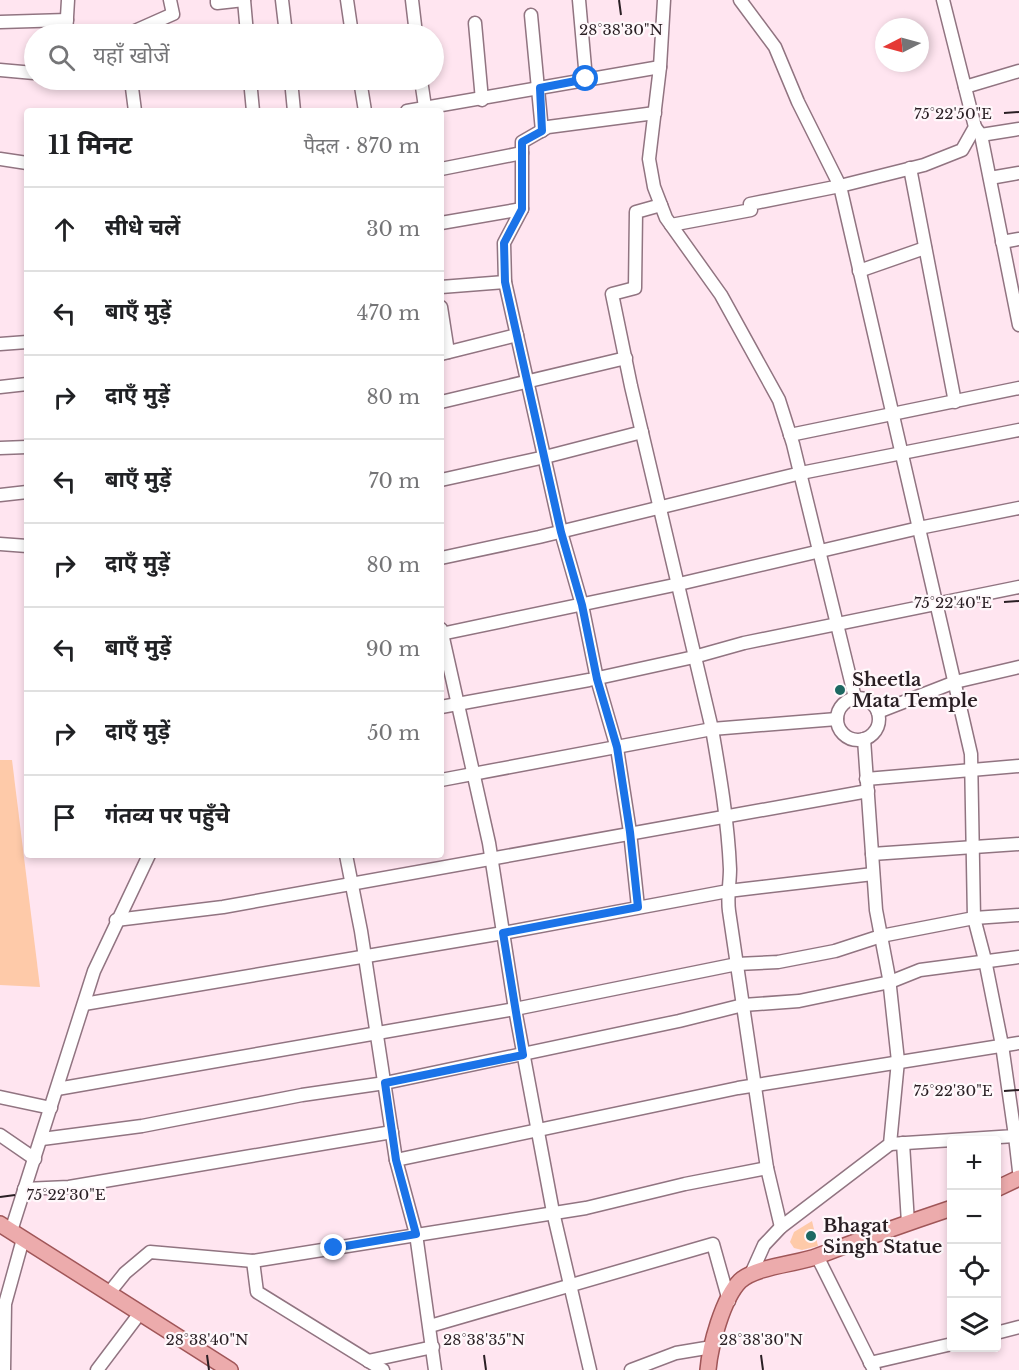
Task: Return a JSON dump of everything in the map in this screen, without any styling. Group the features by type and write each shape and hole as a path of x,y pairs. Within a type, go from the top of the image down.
{"main road":[{"path":"1001,1187 1019,1178"},
{"path":"708,1370 722,1314 740,1281 751,1274 817,1256 947,1209"},
{"path":"12,1231 230,1370"}],"street":[{"path":"67,24 68,0"},
{"path":"150,24 173,14 170,0"},
{"path":"217,0 217,3 244,0 246,24"},
{"path":"282,0 285,24"},
{"path":"347,0 351,24"},
{"path":"411,0 415,24"},
{"path":"579,0 586,79"},
{"path":"664,0 660,67 649,159 654,187 671,225 721,295 779,400 801,473 855,698"},
{"path":"741,0 775,47 798,102 840,186 891,416 902,454 971,754 974,918 986,960 1002,1045 1019,1171"},
{"path":"943,0 990,178 1002,242 1015,281 1019,325"},
{"path":"531,15 540,88 542,131"},
{"path":"0,22 68,20"},
{"path":"475,23 483,100"},
{"path":"420,108 483,100 660,67"},
{"path":"0,70 24,72"},
{"path":"965,87 1019,71"},
{"path":"132,90 135,108"},
{"path":"251,90 253,108"},
{"path":"292,90 294,108"},
{"path":"362,90 365,108"},
{"path":"422,90 425,107"},
{"path":"638,907 630,832 617,747 597,679 582,605 561,532 526,382 505,282 504,243 522,209 522,142 548,128 655,113"},
{"path":"671,225 751,210 750,204 840,186 910,168 962,150 978,131 1019,129"},
{"path":"444,168 522,153"},
{"path":"0,159 24,163"},
{"path":"910,168 956,402"},
{"path":"990,178 1019,173"},
{"path":"661,205 636,212 635,288 612,294 712,729 725,817 730,871 728,891 736,964 767,1167 781,1227"},
{"path":"444,222 522,209"},
{"path":"1002,242 1019,239"},
{"path":"859,271 925,248"},
{"path":"444,287 505,282"},
{"path":"445,353 517,335"},
{"path":"0,344 24,342"},
{"path":"444,401 626,358"},
{"path":"0,387 24,384"},
{"path":"790,435 1019,388"},
{"path":"444,557 561,532 801,473 1019,430"},
{"path":"444,479 642,432"},
{"path":"0,448 24,447"},
{"path":"0,495 24,492"},
{"path":"444,631 582,605 919,528 1019,508"},
{"path":"0,544 24,546"},
{"path":"444,706 597,679 744,643 937,606 1019,587"},
{"path":"444,645 475,774 492,859 515,1009 553,1212 568,1284 590,1370"},
{"path":"878,712 955,682 1019,668"},
{"path":"855,698 870,702 878,712 877,728 864,739 850,738 840,729 837,719 842,706 855,698"},
{"path":"444,779 712,729 837,719"},
{"path":"864,739 873,874 890,982 898,1061 897,1144 908,1223"},
{"path":"116,921 223,907 351,882 725,817 867,785 971,770 1019,766"},
{"path":"872,854 1019,844"},
{"path":"4,1370 2,1332 12,1231 94,971 148,858"},
{"path":"347,858 365,956 396,1160 416,1234 435,1370"},
{"path":"84,1004 503,933 728,891 873,874"},
{"path":"57,1089 515,1009 736,964 778,962 823,953 881,936 974,918 1019,915"},
{"path":"42,1139 142,1126 302,1095 385,1083 523,1055 742,1005 799,1001 890,982 920,970 1019,957"},
{"path":"396,1160 756,1085 1019,1043"},
{"path":"0,1097 51,1108"},
{"path":"24,1189 69,1187 392,1132"},
{"path":"0,1135 35,1159"},
{"path":"751,1274 764,1245 781,1227 897,1144 1015,1136"},
{"path":"108,1293 125,1273 150,1252 253,1261 586,1208 767,1167"},
{"path":"430,1326 568,1284 713,1244 729,1301"},
{"path":"817,1256 872,1366 947,1345"},
{"path":"253,1261 257,1292 383,1370"},
{"path":"97,1370 140,1313"},
{"path":"1001,1332 1019,1327"},
{"path":"368,1361 433,1347"},
{"path":"631,1370 676,1353 712,1347"}],"shaded area":[{"path":"0,760 12,760 40,987 0,985"},
{"path":"812,1221 818,1246 802,1250 794,1248 790,1242 794,1232"}],"place":[{"name":"Sheetla Mata Temple","path":"840,690"},
{"name":"Bhagat Singh Statue","path":"811,1236"}],"route":[{"path":"334,1248 416,1234 396,1160 385,1083 523,1055 503,933 638,907 630,832 617,747 597,679 582,605 561,532 505,282 504,243 522,209 522,142 542,131 540,88 586,79"}]}
